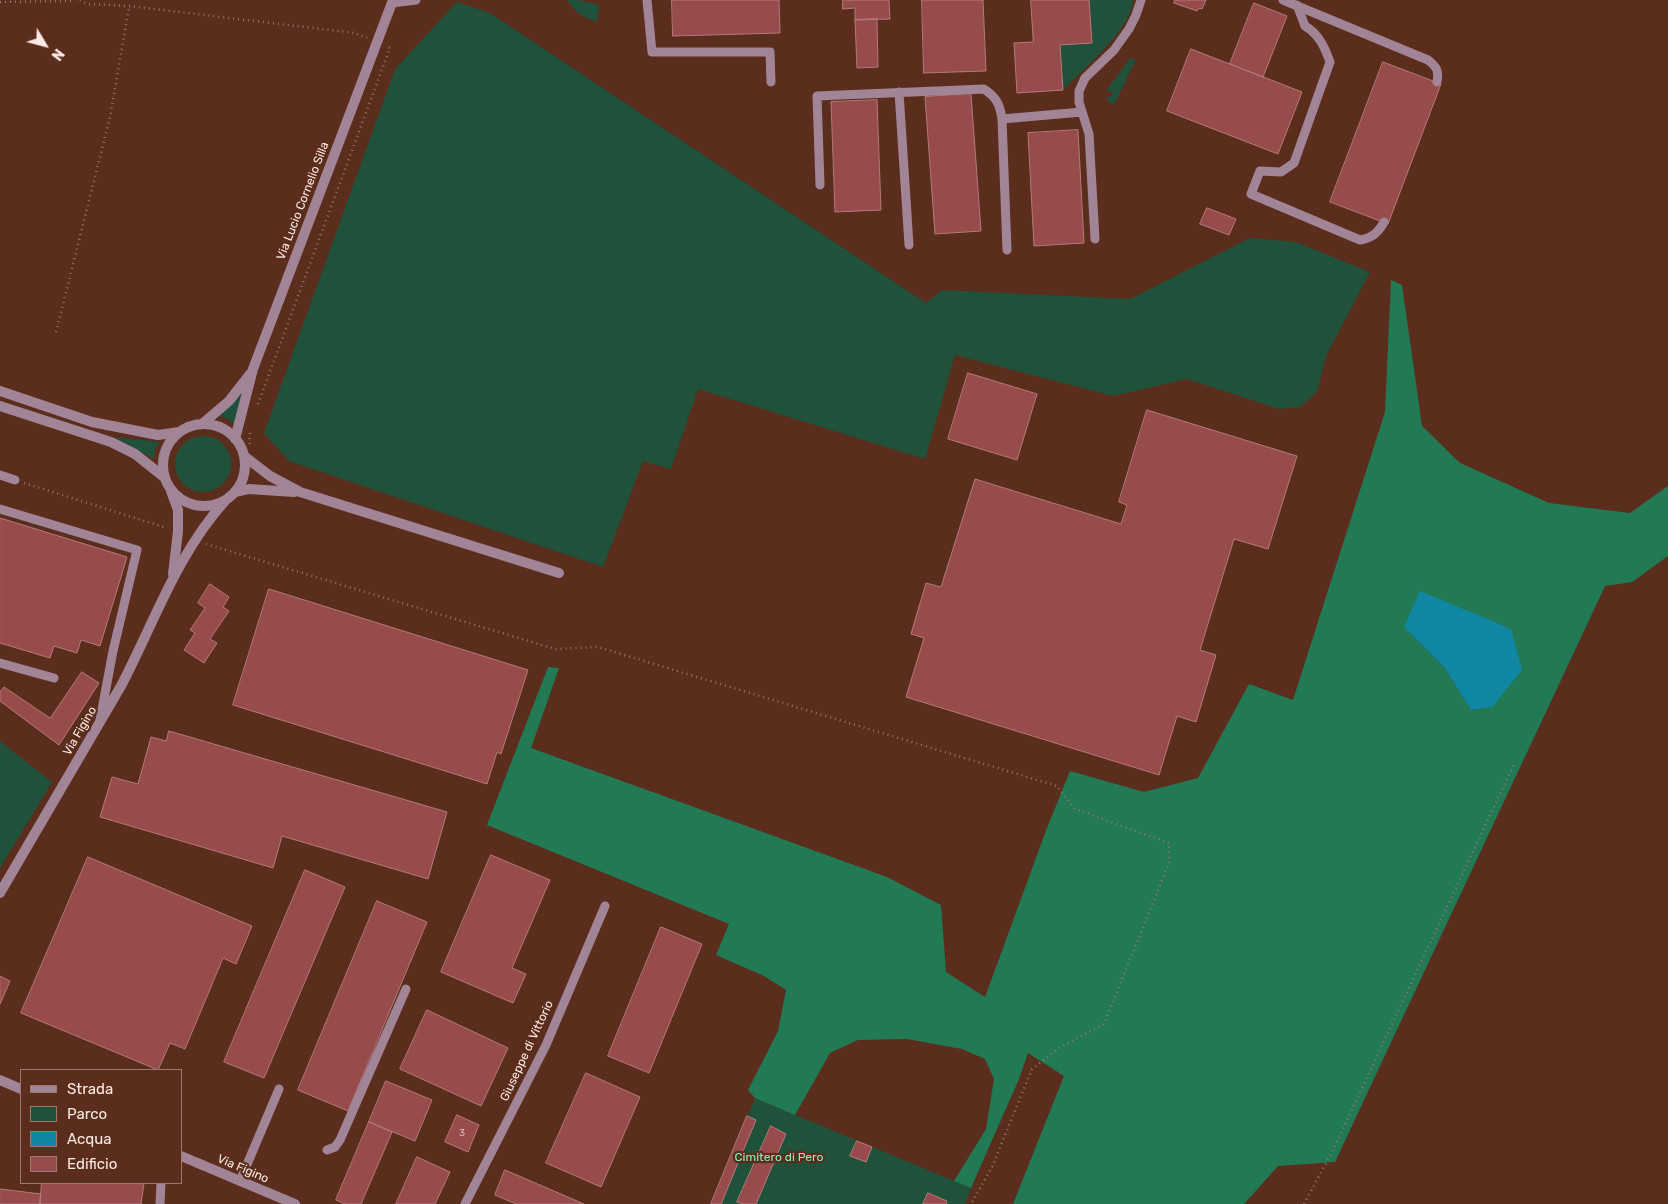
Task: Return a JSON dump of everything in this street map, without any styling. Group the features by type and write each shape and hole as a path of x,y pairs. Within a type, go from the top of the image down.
{"street":[{"name":"Via Lucio Cornelio Silla","path":"236,438 253,369 392,1"},
{"name":"Via Lucio Cornelio Silla","path":"0,391 92,422 158,435 179,432 193,425 202,424 229,401 253,369"},
{"path":"0,406 111,442 135,454 164,477"},
{"path":"202,424 220,427 236,438 249,455 270,476 300,492 559,573"},
{"path":"179,432 167,446 163,455 164,477 170,491 183,501 200,507 209,507 225,501 236,492 244,475 249,455"},
{"path":"236,492 249,489 300,492"},
{"name":"Via Figino","path":"170,491 178,510 178,531 173,577"},
{"name":"Via Figino","path":"0,894 140,650 173,577 195,539 225,501"},
{"path":"0,1080 20,1089"},
{"name":"Via Figino","path":"182,1156 295,1204"}],"lane":[{"name":"Via Lucio Cornelio Silla","path":"392,1 416,0"},
{"path":"647,0 652,52 770,52 771,82"},
{"path":"1095,238 1089,134 1079,102 1079,91 1086,78 1114,50 1129,29 1141,0"},
{"path":"1283,0 1428,60 1435,65 1439,72 1437,82"},
{"path":"1297,5 1305,26 1313,31 1325,49 1330,62 1294,162 1281,172 1260,171 1251,194 1360,240 1370,238 1379,232 1384,222"},
{"path":"820,185 817,96 984,88 997,100 1001,108 1007,250"},
{"path":"899,92 909,244"},
{"path":"1002,119 1082,112"},
{"path":"0,475 15,480"},
{"path":"0,509 138,550 99,723"},
{"path":"0,663 54,678"},
{"name":"Giuseppe di Vittorio","path":"465,1204 546,1045 605,906"},
{"path":"327,1150 335,1147 340,1140 406,989"},
{"path":"240,1181 279,1089"},
{"path":"160,1204 161,1184"}],"path":[{"path":"0,2 68,2 75,0"},
{"path":"80,0 87,4 129,6 355,33 390,48 257,406"},
{"path":"56,332 110,117 129,6"},
{"path":"249,455 250,427"},
{"path":"15,480 178,531"},
{"path":"195,539 205,544 338,585 555,649 598,647 1057,786 1075,810 1169,842 1169,863 1104,1024 1059,1048 1032,1069 992,1167 971,1204"},
{"path":"1304,1204 1332,1152 1515,762"}],"green space":[{"path":"567,0 578,0 599,5 597,22 580,14"},
{"path":"1089,0 1133,0 1131,11 1116,36 1063,90 1060,45 1092,42"},
{"path":"457,2 490,13 926,303 942,290 1130,299 1250,238 1296,242 1370,272 1326,356 1317,392 1300,407 1279,409 1187,379 1113,396 955,355 925,459 698,389 671,469 643,461 603,567 289,461 264,433 395,69"},
{"path":"1130,58 1136,59 1114,105 1106,97 1112,96 1112,91 1106,91"},
{"path":"1391,280 1402,285 1422,426 1460,463 1549,503 1630,513 1668,486 1668,556 1632,582 1605,586 1335,1162 1278,1166 1244,1204 1013,1204 1064,1076 1028,1053 1019,1079 971,1188 954,1181 986,1129 994,1079 985,1059 962,1049 907,1039 858,1040 830,1053 795,1115 755,1098 748,1090 778,1031 786,990 764,976 716,955 729,924 487,825 548,667 559,668 531,748 887,877 941,905 946,972 985,997 1070,771 1144,792 1198,778 1249,684 1293,700 1385,412","holes":["1404,627 1492,707 1471,710 1444,667"]},
{"path":"245,388 235,425 228,419 219,416"},
{"path":"203,436 218,441 226,449 231,464 226,479 218,487 203,492 188,487 180,479 175,464 180,449 188,441"},
{"path":"113,437 160,442 155,449 154,459"},
{"path":"0,741 52,782 0,868"},
{"name":"Cimitero di Pero","path":"755,1098 971,1188 965,1204 711,1204"}],"water":[{"path":"1420,591 1511,629 1522,670 1492,707 1471,710 1444,667 1404,627"}],"building":[{"path":"672,0 779,0 780,33 673,36"},
{"path":"843,0 889,0 890,19 855,20 855,8 843,9"},
{"path":"922,0 983,0 986,71 924,73"},
{"path":"1031,0 1089,0 1092,43 1060,45 1063,90 1017,93 1014,43 1033,42"},
{"path":"1175,0 1206,0 1202,9 1199,8 1197,11 1174,3"},
{"path":"1254,3 1287,16 1263,77 1230,64"},
{"path":"877,19 878,67 857,68 855,20"},
{"path":"1191,49 1302,92 1278,154 1167,111"},
{"path":"1383,62 1441,84 1388,224 1330,202"},
{"path":"971,94 981,231 935,234 925,97"},
{"path":"877,100 881,210 835,212 831,102"},
{"path":"1078,130 1084,243 1034,246 1028,133"},
{"path":"1207,208 1236,219 1229,235 1200,224"},
{"path":"968,373 1037,394 1017,460 948,439"},
{"path":"1147,410 1297,456 1268,549 1234,539 1200,650 1216,655 1196,722 1177,716 1159,775 906,697 924,638 911,634 926,583 941,587 975,479 1121,524 1127,505 1119,502"},
{"path":"0,518 127,557 100,646 81,640 77,653 54,646 50,658 0,643"},
{"path":"210,584 229,597 223,607 229,611 210,639 217,643 204,663 184,650 195,633 190,630 205,608 198,603"},
{"path":"269,589 528,670 501,754 497,752 487,784 233,705"},
{"path":"82,672 99,683 59,745 0,701 0,692 4,687 50,718"},
{"path":"169,731 447,812 428,879 282,836 273,868 100,817 112,777 138,784 151,737 166,741"},
{"path":"491,855 550,880 512,968 526,974 513,1003 441,972"},
{"path":"88,857 252,926 236,964 223,958 185,1049 170,1043 158,1069 21,1013"},
{"path":"305,870 345,887 264,1078 224,1062"},
{"path":"377,901 427,922 348,1111 298,1090"},
{"path":"661,927 702,944 649,1073 608,1056"},
{"path":"0,976 10,981 0,1004"},
{"path":"427,1010 508,1048 481,1106 400,1069"},
{"path":"586,1073 640,1097 601,1187 546,1163"},
{"path":"386,1081 432,1100 415,1141 369,1122"},
{"path":"457,1115 479,1125 468,1152 445,1142"},
{"path":"747,1116 756,1120 721,1204 711,1204"},
{"path":"369,1122 392,1132 361,1204 345,1204 336,1200"},
{"path":"771,1126 786,1134 756,1204 737,1202"},
{"path":"857,1141 872,1147 866,1162 850,1156"},
{"path":"417,1157 450,1172 435,1204 396,1204"},
{"path":"505,1170 584,1204 516,1204 495,1195"},
{"path":"42,1184 144,1184 141,1204 40,1204"},
{"path":"0,1189 41,1194 40,1204 0,1204"},
{"path":"928,1193 947,1201 946,1204 923,1204"}]}
